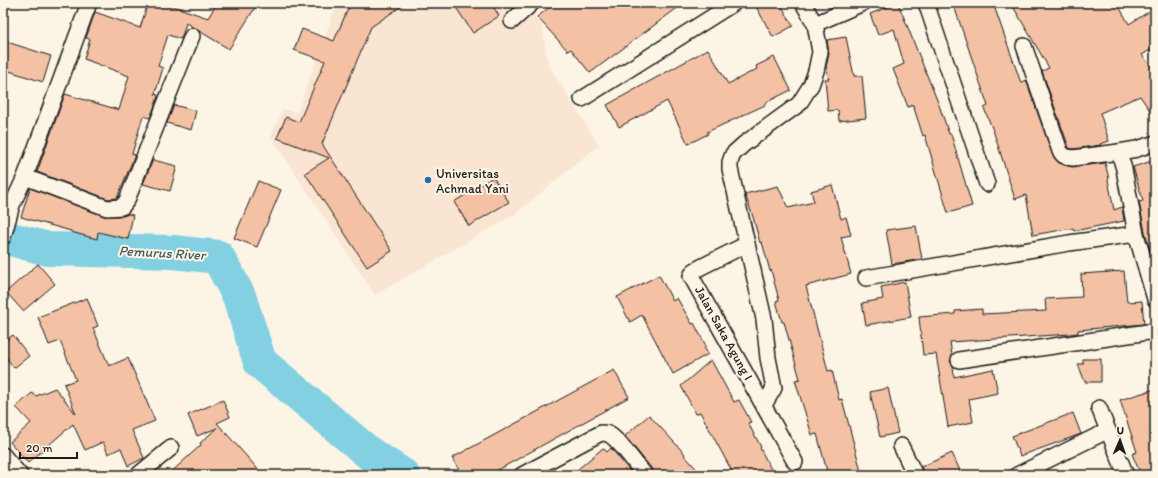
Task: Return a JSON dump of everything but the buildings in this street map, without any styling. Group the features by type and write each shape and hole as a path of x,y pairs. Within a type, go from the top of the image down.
{"street":[{"path":"3,237 12,205 25,177 89,3"},
{"path":"512,21 532,3"},
{"path":"582,99 734,3"},
{"name":"Jalan Saka Agung I","path":"764,405 774,388 768,358 764,319 730,169 730,162 733,154 744,144 799,104 812,86 820,52 815,24 804,3"},
{"path":"815,24 863,3"},
{"path":"926,3 988,184"},
{"path":"25,177 107,208 122,207 127,200 192,36"},
{"path":"1024,46 1060,151 1063,155 1073,158 1119,152 1155,143"},
{"path":"1119,152 1124,169 1136,234 1155,299"},
{"path":"866,278 1136,234"},
{"name":"Jalan Saka Agung I","path":"747,244 701,267 694,271 691,276 795,462"},
{"path":"959,360 1155,331"},
{"path":"1099,408 1126,475"},
{"path":"1017,475 1108,431"},
{"path":"529,474 601,433 605,433 609,434 618,442 645,475"},
{"path":"901,446 915,475"},
{"path":"138,475 171,448"},
{"path":"4,457 20,475"}],"shaded area":[{"name":"Universitas Achmad Yani","path":"340,3 524,3 542,25 548,64 599,145 514,215 375,295 271,137 283,109 297,113 336,6"}],"waterway":[{"name":"Pemurus River","path":"3,237 48,249 173,252 218,257 239,296 260,362 370,454 403,475"}],"place":[{"name":"Universitas Achmad Yani","path":"428,180"}]}
